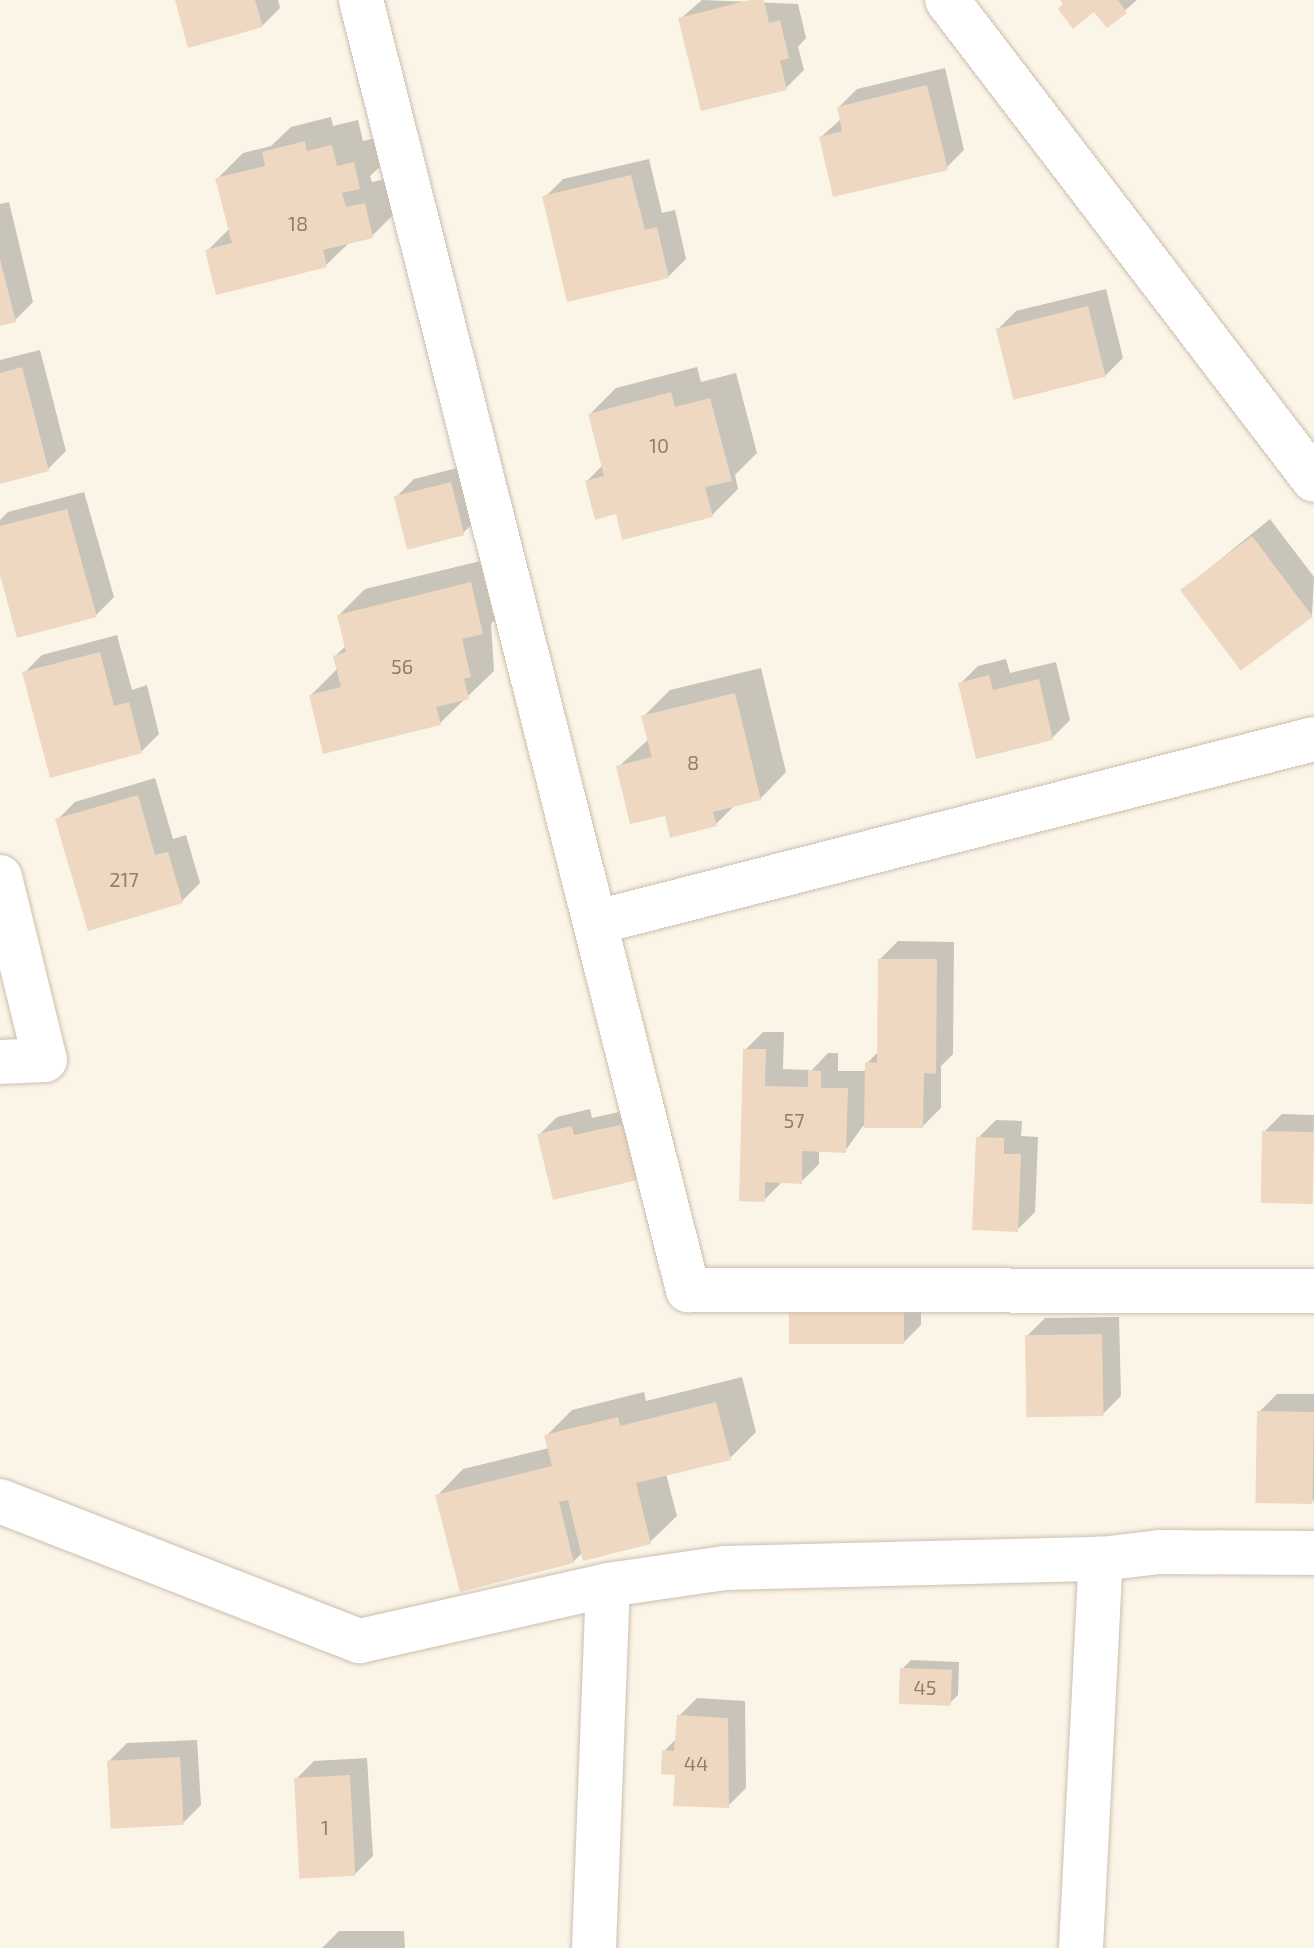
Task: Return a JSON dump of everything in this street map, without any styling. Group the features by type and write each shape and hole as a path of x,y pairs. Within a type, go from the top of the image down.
{"street":[{"path":"361,0 688,1290 1314,1291"},
{"path":"947,0 1314,480"},
{"path":"597,922 1314,739"},
{"path":"0,877 45,1060 0,1062"},
{"path":"0,1501 360,1641 608,1585 725,1568 1101,1559 1160,1552 1314,1553"},
{"path":"1081,1948 1101,1559"},
{"path":"594,1948 608,1585"}],"building":[{"path":"175,0 255,0 263,27 188,48"},
{"path":"750,0 764,0 769,23 780,20 789,58 780,61 787,90 701,111 678,18"},
{"path":"1060,0 1118,0 1127,13 1107,28 1094,12 1073,29 1058,9 1063,4"},
{"path":"927,85 948,170 833,197 819,137 842,131 837,107"},
{"path":"305,141 307,151 332,145 337,166 354,162 360,189 342,193 346,207 365,203 373,238 323,250 327,267 216,295 205,250 232,243 215,178 265,166 262,152"},
{"path":"631,175 645,230 657,227 669,278 567,302 542,196"},
{"path":"0,259 16,322 0,326"},
{"path":"1088,306 1106,377 1013,400 996,329"},
{"path":"22,367 49,471 0,484 0,373"},
{"path":"671,392 675,407 710,398 732,481 705,487 713,517 622,540 616,514 595,520 585,481 604,476 588,414"},
{"path":"451,482 464,535 407,550 394,496"},
{"path":"67,509 97,617 17,638 0,575 0,526"},
{"path":"1252,536 1313,617 1241,671 1180,590"},
{"path":"471,582 483,634 462,639 471,677 464,679 469,699 436,707 441,725 323,754 309,695 341,687 333,656 346,652 337,615"},
{"path":"100,652 114,706 129,702 142,753 50,778 22,672"},
{"path":"989,675 993,690 1039,679 1053,740 976,759 958,683"},
{"path":"735,693 761,800 713,812 717,826 670,838 665,816 630,824 616,766 652,757 641,716"},
{"path":"138,795 155,855 168,852 183,903 88,931 55,819"},
{"path":"878,959 937,959 936,1074 924,1073 923,1128 864,1128 865,1062 877,1063"},
{"path":"743,1049 766,1049 765,1086 808,1087 808,1070 821,1071 821,1088 848,1088 846,1153 802,1151 802,1184 765,1182 765,1202 739,1201"},
{"path":"629,1123 642,1179 553,1200 537,1134 572,1126 574,1135"},
{"path":"1262,1131 1314,1132 1313,1204 1261,1203"},
{"path":"976,1137 1004,1138 1004,1154 1021,1154 1018,1232 972,1230"},
{"path":"789,1301 904,1301 904,1344 789,1344"},
{"path":"1102,1334 1103,1416 1026,1417 1025,1335"},
{"path":"716,1402 731,1460 636,1483 651,1544 583,1561 568,1500 559,1502 574,1563 460,1592 435,1495 552,1466 544,1435 618,1417 620,1426"},
{"path":"1257,1411 1314,1412 1312,1504 1255,1503"},
{"path":"900,1668 952,1670 951,1706 899,1704"},
{"path":"677,1715 728,1718 729,1808 673,1806 675,1775 661,1774 662,1750 674,1751"},
{"path":"180,1757 184,1825 111,1829 107,1761"},
{"path":"350,1775 355,1876 299,1879 294,1778"}]}
